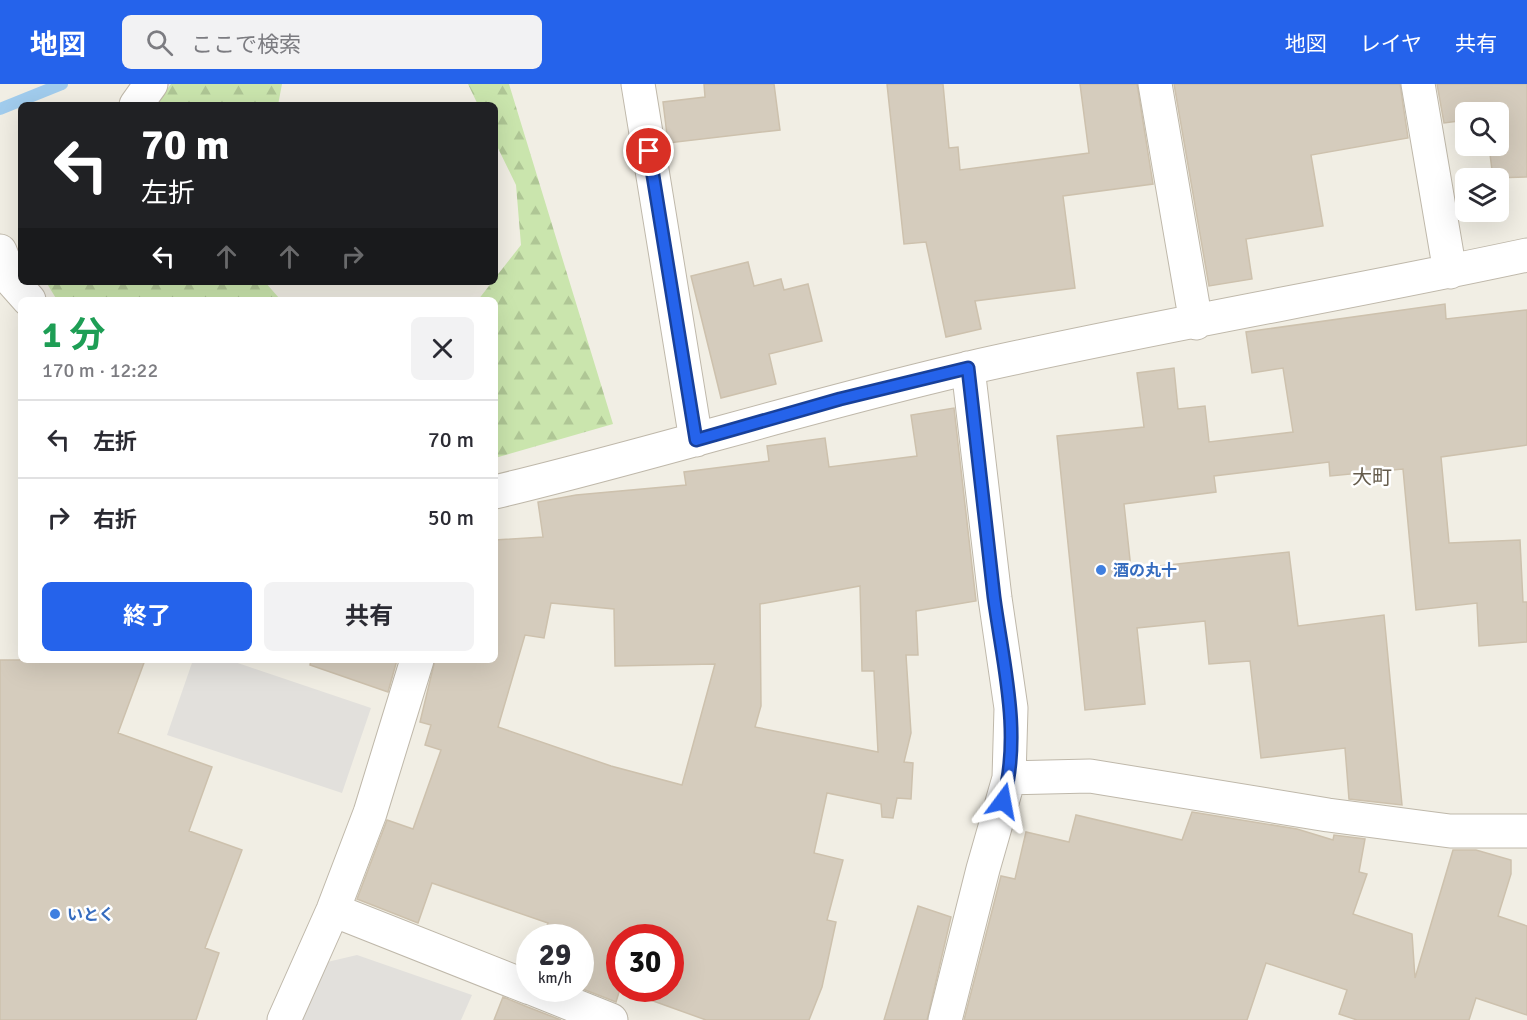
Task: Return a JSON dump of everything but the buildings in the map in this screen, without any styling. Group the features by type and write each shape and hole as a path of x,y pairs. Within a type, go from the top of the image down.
{"street":[{"path":"138,102 151,84"},
{"path":"638,84 696,440"},
{"path":"1155,84 1196,323"},
{"path":"1418,84 1450,272"},
{"path":"0,251 15,286"},
{"path":"498,491 696,440 840,399 968,368 1527,255"},
{"path":"945,1020 1009,778 1011,708 994,598 968,368"},
{"path":"284,1020 333,910 370,813 416,663"},
{"path":"1009,778 1090,776 1328,815 1450,831 1527,831"},
{"path":"333,910 516,982"},
{"path":"565,1002 611,1020"}],"green space":[{"path":"171,84 282,84 279,102 157,102"},
{"path":"468,84 509,84 613,424 498,457 498,297 480,297 490,285 498,285 498,274 521,245 516,185 498,148 498,102 477,102"},
{"path":"48,285 268,285 278,297 55,297"}],"shaded area":[{"path":"192,663 238,663 371,708 342,793 167,735"},
{"path":"357,955 472,995 461,1020 299,1020 323,963"}],"waterway":[{"path":"0,109 62,84"}],"place":[{"name":"酒の丸十","path":"1101,570"},
{"name":"いとく","path":"55,914"}],"district":[{"name":"大町","path":"1372,477"}],"route":[{"path":"649,151 696,440 840,399 968,368 994,598 1011,708 1009,778 1003,801"}]}
